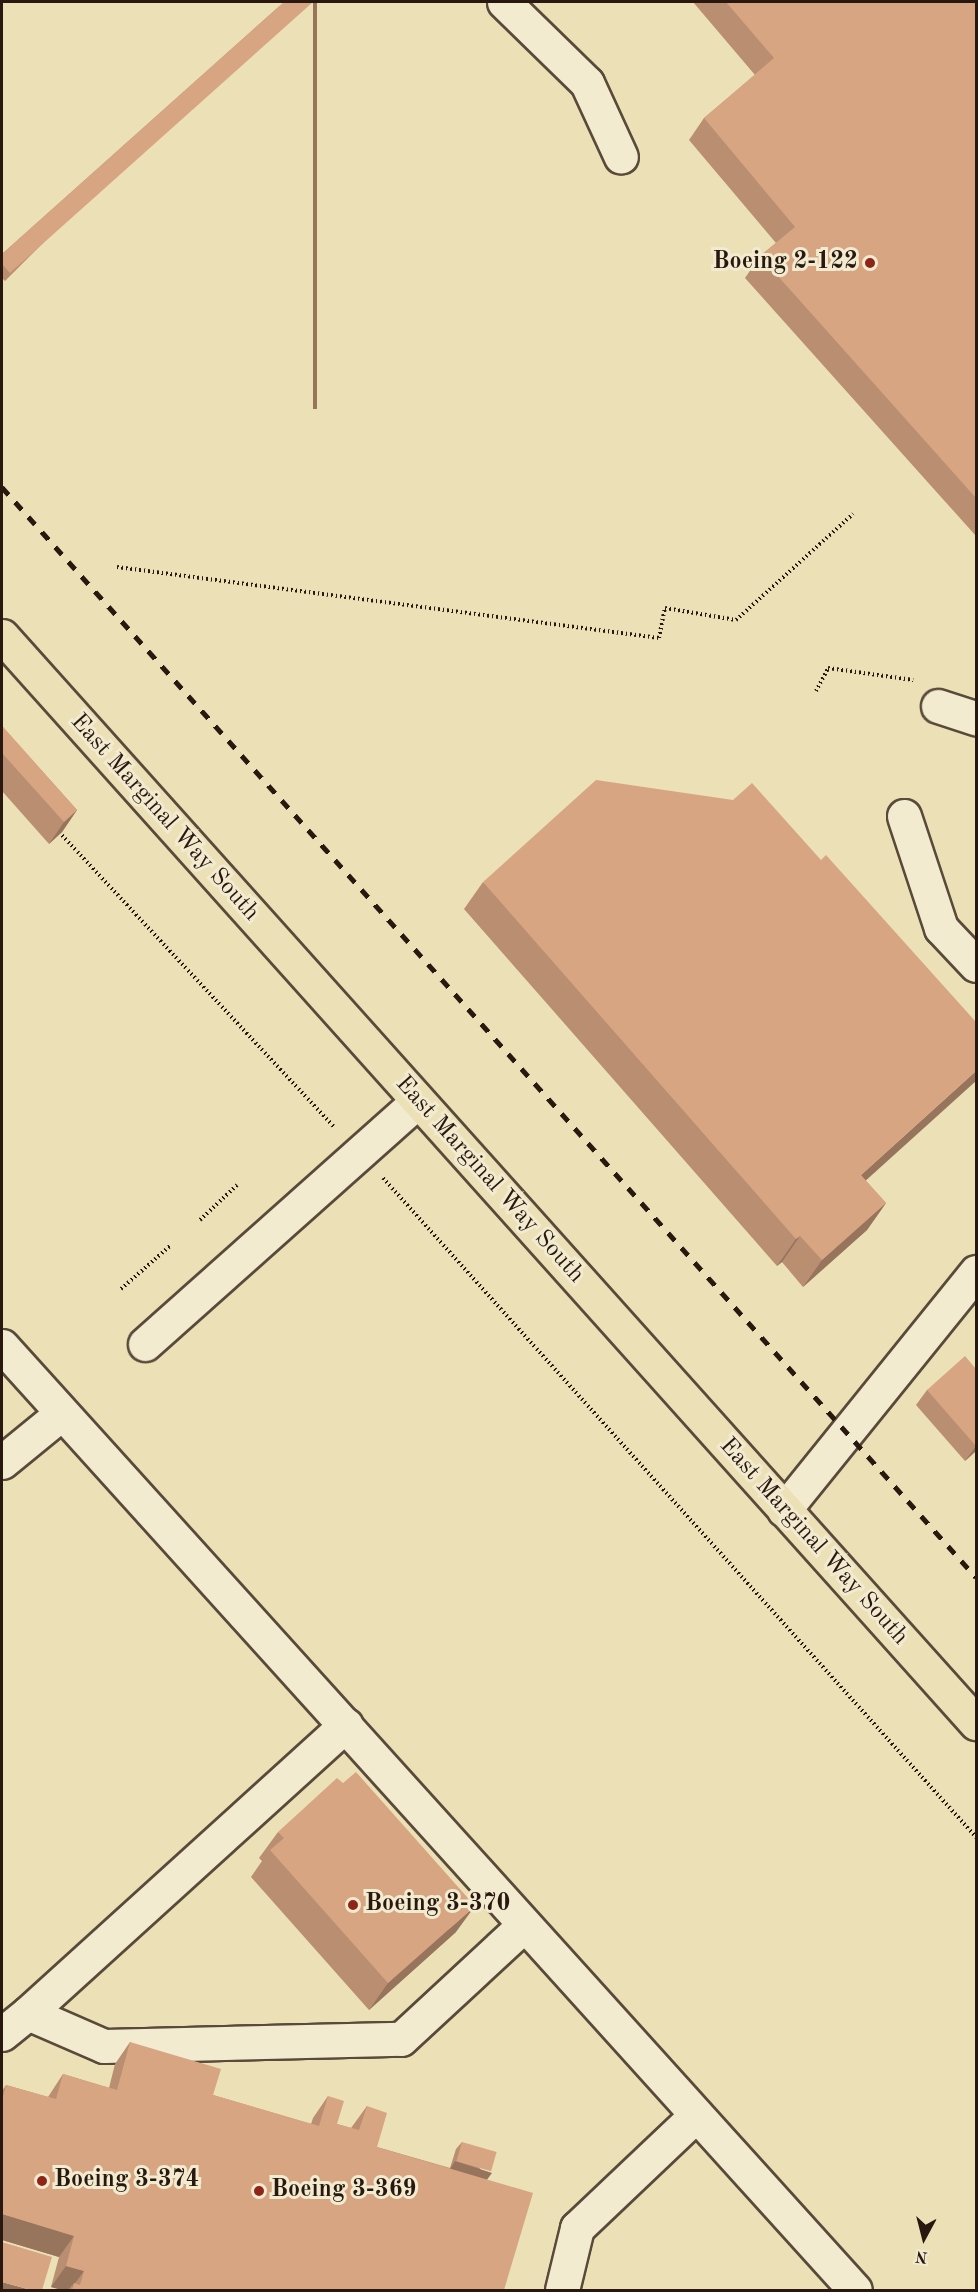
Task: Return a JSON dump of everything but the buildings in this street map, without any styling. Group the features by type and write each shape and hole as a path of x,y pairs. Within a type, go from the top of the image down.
{"main road":[{"name":"East Marginal Way South","path":"2,636 976,1723"}],"lane":[{"path":"504,2 587,83 621,157"},
{"path":"929,693 976,718"},
{"path":"904,816 941,928 976,965"},
{"path":"145,1344 418,1101"},
{"path":"784,1510 976,1272"},
{"path":"2,1346 855,2290"},
{"path":"2,1462 62,1413"},
{"path":"2,2034 346,1725"},
{"path":"28,2013 104,2046 401,2039 524,1925"},
{"path":"562,2290 577,2229 696,2115"}],"path":[{"path":"117,567 659,638 665,608 736,620 853,514"},
{"path":"816,691 828,668 929,693"},
{"path":"50,822 319,1111"},
{"path":"200,1220 237,1185"},
{"path":"392,1188 976,1837"},
{"path":"122,1289 171,1245"}],"railway":[{"path":"2,487 976,1577"}],"place":[{"name":"Boeing 2-122","path":"870,263"},
{"name":"Boeing 3-370","path":"353,1905"},
{"name":"Boeing 3-374","path":"42,2181"},
{"name":"Boeing 3-369","path":"259,2191"}]}
